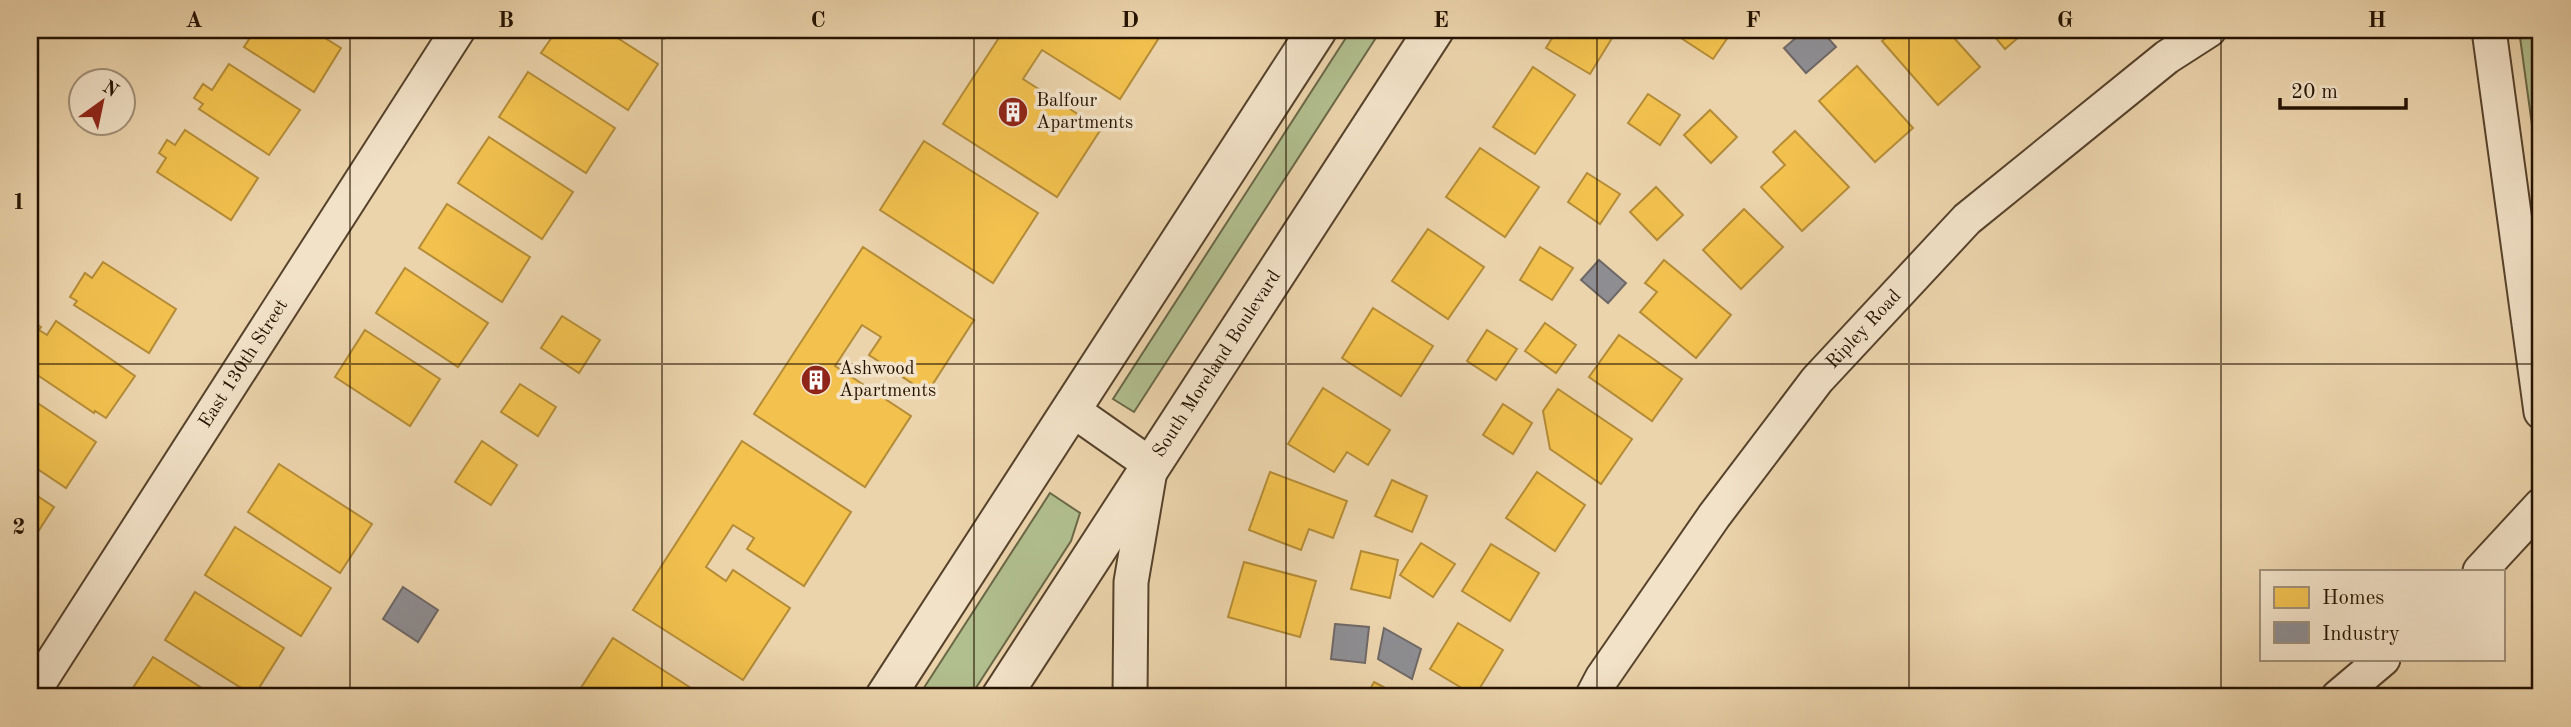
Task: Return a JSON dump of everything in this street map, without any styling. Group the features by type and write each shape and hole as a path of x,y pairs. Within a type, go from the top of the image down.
{"street":[{"name":"East 130th Street","path":"30,697 457,30"},
{"path":"885,697 1317,30"},
{"name":"South Moreland Boulevard","path":"1000,697 1434,30"},
{"name":"Ripley Road","path":"1592,697 1602,678 1714,516 1817,380 1967,219 2167,57 2209,30"},
{"path":"2489,30 2541,412"},
{"path":"1071,409 1151,465 1131,582 1130,697"},
{"path":"2481,570 2541,505"},
{"path":"2338,697 2382,660"}],"green space":[{"path":"1351,30 1381,30 1134,412 1113,399"},
{"path":"2519,30 2541,30 2541,191"},
{"path":"1050,493 1080,513 1071,541 970,697 918,697"}],"building: Homes":[{"path":"255,30 312,30 341,48 314,92 244,47"},
{"path":"557,30 605,30 658,64 628,110 541,53"},
{"path":"650,30 670,30 664,39"},
{"name":"Balfour Apartments","path":"1004,30 1164,30 1120,99 1042,50 1023,79 1101,129 1057,197 943,124"},
{"path":"1557,30 1617,30 1590,74 1546,48"},
{"path":"1687,30 1733,30 1713,59 1681,38"},
{"path":"1895,30 1947,30 1980,67 1938,105 1882,41"},
{"path":"1989,30 2027,30 2005,49"},
{"path":"229,64 300,110 269,155 199,109 203,104 194,98 203,84 212,90"},
{"path":"1857,66 1913,128 1875,162 1819,101"},
{"path":"1533,67 1575,95 1535,154 1493,127"},
{"path":"528,72 615,128 586,173 499,117"},
{"path":"1648,94 1680,115 1660,145 1628,123"},
{"path":"1710,110 1737,137 1711,163 1684,135"},
{"path":"185,130 258,178 231,220 157,172 166,158 159,153 167,140 175,145"},
{"path":"1795,131 1849,187 1802,231 1761,187 1785,165 1773,152"},
{"path":"489,137 573,192 542,239 458,183"},
{"path":"924,141 1038,213 993,283 880,210"},
{"path":"1480,148 1539,187 1505,237 1446,197"},
{"path":"1587,173 1620,194 1600,224 1568,202"},
{"path":"1656,187 1683,215 1657,240 1630,212"},
{"path":"447,204 530,257 502,302 419,248"},
{"path":"1744,209 1783,247 1741,289 1703,250"},
{"path":"1428,229 1484,267 1448,319 1392,281"},
{"name":"Ashwood Apartments","path":"863,247 974,320 927,393 869,355 881,337 862,325 835,366 911,416 865,487 754,414"},
{"path":"1540,247 1573,268 1552,300 1520,280"},
{"path":"1664,260 1731,315 1696,358 1640,312 1657,292 1645,283"},
{"path":"103,262 176,309 149,353 74,305 77,301 70,297 85,273 92,278"},
{"path":"405,268 488,323 458,367 376,313"},
{"path":"1373,308 1433,346 1401,396 1342,358"},
{"path":"562,316 600,340 579,373 541,348"},
{"path":"30,320 47,335 56,321 135,376 106,418 95,411 94,413 30,370 30,360 37,348 30,344"},
{"path":"1545,323 1576,345 1556,373 1525,351"},
{"path":"365,330 440,379 410,426 335,377"},
{"path":"1487,330 1517,349 1496,380 1467,361"},
{"path":"1619,335 1682,379 1652,421 1589,377"},
{"path":"520,384 556,407 538,436 501,412"},
{"path":"1323,388 1390,430 1368,465 1347,452 1334,472 1288,444"},
{"path":"1558,389 1632,439 1601,484 1550,449 1543,411"},
{"path":"30,398 96,442 66,488 30,464"},
{"path":"1503,404 1532,423 1513,454 1483,435"},
{"path":"482,441 517,465 491,505 455,482"},
{"path":"742,441 851,512 804,586 747,549 754,538 733,525 706,567 726,581 733,570 790,608 743,680 633,610"},
{"path":"279,464 372,524 340,573 248,512"},
{"path":"1270,472 1347,501 1333,538 1309,529 1301,550 1249,530"},
{"path":"1537,472 1585,505 1555,551 1506,518"},
{"path":"1392,480 1427,496 1412,532 1375,516"},
{"path":"30,491 54,507 30,544"},
{"path":"235,527 331,588 301,636 205,575"},
{"path":"1421,543 1455,564 1433,597 1400,575"},
{"path":"1491,544 1539,573 1510,621 1462,591"},
{"path":"1361,551 1398,560 1390,598 1351,589"},
{"path":"1244,562 1316,581 1300,637 1228,617"},
{"path":"195,592 284,648 254,696 165,640"},
{"path":"1458,623 1503,650 1475,696 1430,669"},
{"path":"613,638 705,697 575,697"},
{"path":"153,657 216,697 127,697"},
{"path":"1374,682 1402,697 1366,697"}],"building: Industry":[{"path":"1805,30 1821,30 1836,47 1806,73 1784,48"},
{"path":"1599,260 1626,283 1608,303 1581,280"},
{"path":"403,587 438,610 418,642 383,619"},
{"path":"1335,624 1369,627 1365,663 1331,659"},
{"path":"1384,628 1421,649 1412,679 1378,659"}],"place":[{"name":"Balfour Apartments","path":"1013,112"},
{"name":"Ashwood Apartments","path":"816,380"}]}
